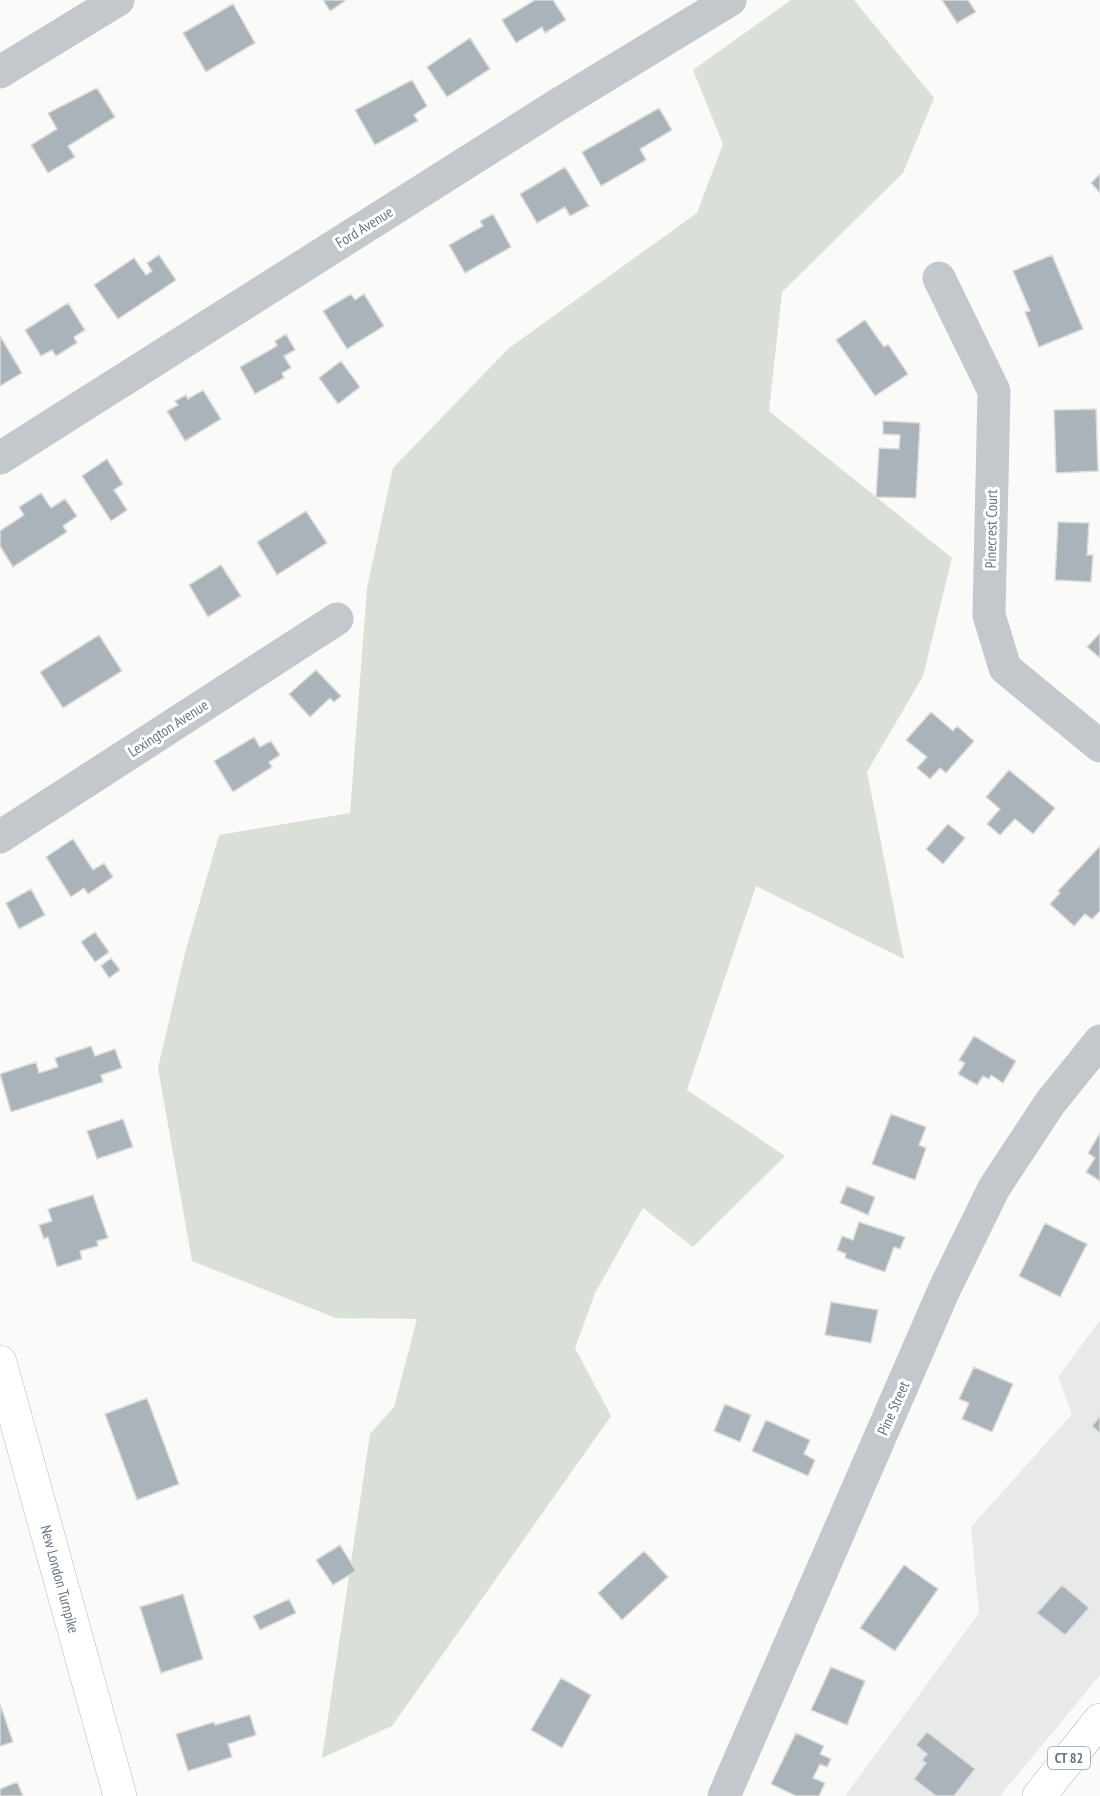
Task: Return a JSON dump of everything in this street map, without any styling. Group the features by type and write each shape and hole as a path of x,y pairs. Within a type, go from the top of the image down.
{"main road":[{"name":"New London Turnpike","path":"0,1362 120,1796"},
{"name":"CT 82","path":"1039,1796 1100,1720"}],"street":[{"path":"0,72 118,0"},
{"name":"Ford Avenue","path":"0,458 559,104 730,0"},
{"name":"Pinecrest Court","path":"939,278 994,392 989,615 1005,668 1100,746"},
{"name":"Lexington Avenue","path":"0,837 337,619"},
{"name":"Pine Street","path":"724,1796 944,1290 994,1188 1050,1103 1100,1041"}],"shaded area":[{"path":"791,0 854,0 934,98 903,173 782,292 769,411 952,558 923,676 867,772 904,959 756,886 687,1090 785,1156 693,1247 643,1208 595,1293 575,1348 611,1416 392,1726 322,1758 370,1434 394,1407 417,1319 336,1318 192,1261 158,1068 185,953 219,835 350,813 367,588 393,468 509,348 697,213 723,144 693,70"},
{"path":"1100,1320 1100,1675 1000,1796 845,1796 979,1613 971,1527 1072,1414 1058,1377"}],"building":[{"path":"323,0 344,0 345,1 330,11"},
{"path":"535,0 553,0 566,20 545,33 542,27 516,43 502,20"},
{"path":"942,0 968,0 976,12 957,23"},
{"path":"233,4 255,43 206,72 183,33"},
{"path":"470,38 490,69 447,97 427,67"},
{"path":"412,80 427,106 414,115 418,121 375,145 355,110"},
{"path":"97,88 115,117 68,146 75,157 48,173 31,145 57,129 48,113"},
{"path":"659,108 672,130 640,149 646,160 601,186 582,152"},
{"path":"565,167 589,206 570,216 565,207 537,223 520,194"},
{"path":"1100,174 1100,193 1091,183"},
{"path":"493,214 511,247 465,273 449,245 483,226 480,221"},
{"path":"159,255 176,280 118,319 94,285 134,258 146,275 152,271 147,263"},
{"path":"1052,255 1083,329 1039,347 1025,312 1030,311 1013,271"},
{"path":"351,294 355,300 364,294 384,326 347,349 323,311"},
{"path":"68,303 85,330 74,337 77,343 56,356 52,350 41,356 25,330"},
{"path":"865,320 884,347 888,344 908,374 875,396 836,340"},
{"path":"286,334 295,350 284,356 291,368 282,373 284,378 255,394 240,367 277,346 275,341"},
{"path":"0,336 22,373 0,386"},
{"path":"341,361 360,387 338,404 319,378"},
{"path":"203,390 221,419 185,441 167,411 178,405 175,401 186,395 188,399"},
{"path":"1096,409 1098,471 1056,473 1054,410"},
{"path":"883,421 920,423 916,498 876,497 879,448 899,449 900,435 883,434"},
{"path":"107,459 123,484 114,490 127,510 111,521 82,476"},
{"path":"41,493 51,508 65,499 77,516 63,526 67,532 13,567 0,546 0,531 24,515 19,507"},
{"path":"306,511 327,543 277,575 257,542"},
{"path":"1058,522 1089,523 1087,555 1093,555 1091,582 1055,580"},
{"path":"221,565 241,596 208,617 189,585"},
{"path":"1100,633 1100,658 1087,647"},
{"path":"99,635 122,671 63,708 40,672"},
{"path":"316,670 341,696 334,702 330,698 310,717 289,694"},
{"path":"931,712 953,731 957,726 974,741 946,773 940,768 930,779 917,768 927,757 906,740"},
{"path":"254,737 260,747 271,741 280,755 269,762 272,767 233,792 214,761"},
{"path":"1009,770 1055,808 1033,834 1015,819 1000,835 987,824 1000,809 986,797"},
{"path":"948,824 965,838 943,864 926,849"},
{"path":"73,839 93,870 104,863 113,877 88,894 84,888 71,897 46,857"},
{"path":"1100,846 1100,911 1092,919 1085,914 1074,926 1050,904 1060,893 1058,891"},
{"path":"31,889 45,915 19,929 6,903"},
{"path":"95,932 109,952 95,962 81,942"},
{"path":"111,958 120,970 109,978 101,966"},
{"path":"974,1036 1016,1061 1003,1083 991,1075 989,1079 983,1076 977,1085 958,1074 965,1063 959,1060"},
{"path":"91,1046 95,1056 115,1049 122,1068 101,1075 103,1082 11,1112 0,1074 36,1062 39,1073 58,1067 55,1058"},
{"path":"891,1114 926,1127 919,1145 926,1148 915,1180 872,1164"},
{"path":"123,1119 133,1147 97,1159 87,1131"},
{"path":"1100,1133 1100,1181 1086,1172 1095,1158 1088,1153"},
{"path":"847,1186 875,1197 868,1215 840,1203"},
{"path":"93,1195 108,1238 97,1241 98,1246 80,1251 82,1259 57,1267 48,1237 44,1239 39,1225 52,1221 48,1209"},
{"path":"859,1222 905,1237 900,1249 894,1247 885,1272 845,1258 846,1254 837,1250 842,1236 853,1240"},
{"path":"1045,1223 1087,1244 1060,1297 1019,1276"},
{"path":"831,1302 878,1310 871,1343 825,1335"},
{"path":"974,1367 1013,1384 992,1432 962,1419 969,1403 959,1399"},
{"path":"147,1398 179,1484 137,1500 105,1414"},
{"path":"725,1404 751,1415 740,1442 714,1431"},
{"path":"1100,1416 1100,1433 1092,1426"},
{"path":"766,1420 810,1440 804,1454 815,1460 808,1476 752,1451"},
{"path":"340,1545 356,1571 333,1585 316,1560"},
{"path":"644,1551 668,1577 622,1620 598,1593"},
{"path":"904,1565 938,1589 895,1651 860,1628"},
{"path":"1062,1585 1089,1608 1065,1635 1037,1613"},
{"path":"183,1594 203,1659 161,1673 140,1607"},
{"path":"289,1599 296,1613 260,1630 253,1616"},
{"path":"831,1667 865,1681 847,1725 811,1710"},
{"path":"561,1678 591,1695 562,1748 531,1730"},
{"path":"0,1704 13,1742 0,1746"},
{"path":"250,1715 256,1735 228,1744 232,1757 188,1771 176,1734 214,1722 215,1725"},
{"path":"927,1732 975,1769 954,1796 936,1796 914,1779 926,1763 922,1760 927,1754 916,1745"},
{"path":"796,1733 824,1746 820,1754 831,1759 827,1767 820,1764 813,1778 825,1783 819,1796 796,1796 771,1784"},
{"path":"17,1782 23,1796 0,1796 0,1789"}]}
